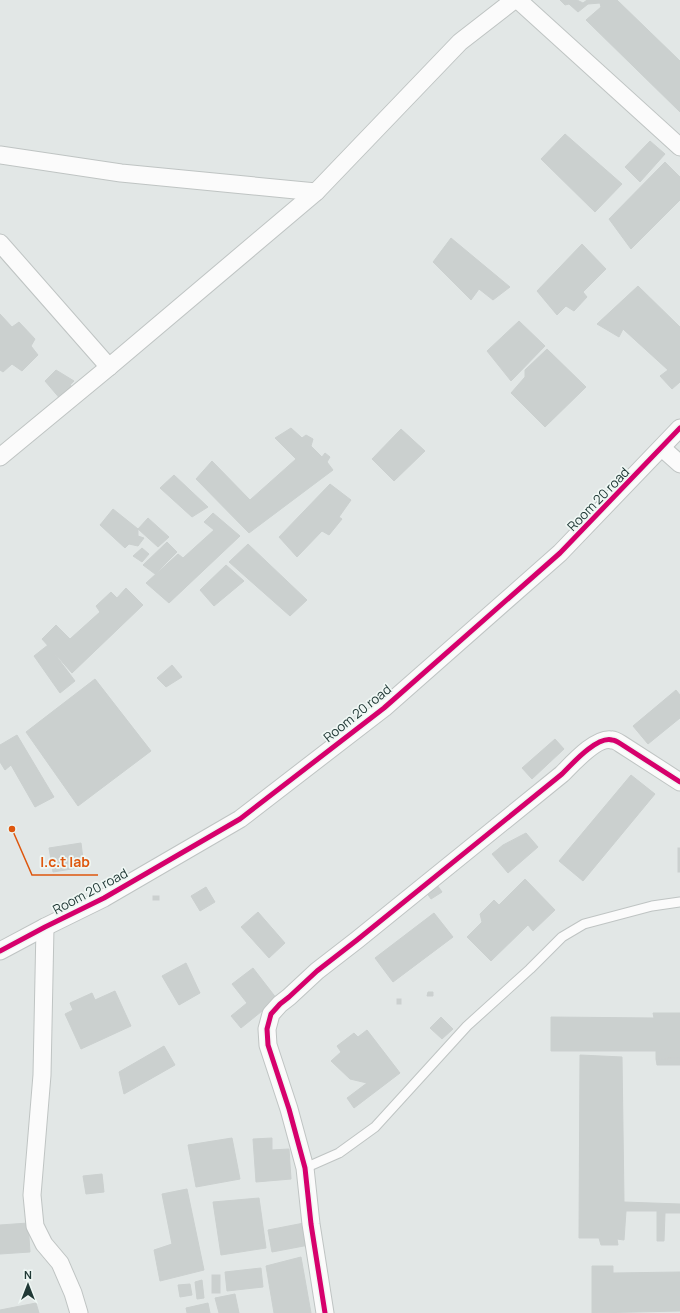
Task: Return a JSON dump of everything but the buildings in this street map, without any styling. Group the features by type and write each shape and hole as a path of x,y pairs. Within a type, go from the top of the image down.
{"street":[{"path":"0,457 316,192 460,42 514,0"},
{"path":"518,0 680,147"},
{"path":"0,155 121,173 316,192"},
{"path":"0,243 109,367"},
{"name":"Room 20 road","path":"0,951 104,898 253,810 384,708 560,553 680,428"},
{"path":"662,448 680,464"},
{"path":"325,1313 310,1224 305,1168 289,1109 268,1045 267,1029 271,1014 317,971 562,774 585,752 604,740 612,739 680,782"},
{"path":"45,927 42,1075 32,1195 35,1226 44,1244 60,1263 73,1293 79,1313"}],"lane":[{"path":"305,1168 339,1153 375,1126 467,1026 530,969 562,936 584,924 652,906 680,902"}],"cycle path":[{"path":"0,951 104,898 240,819 384,708 560,553 680,428"},
{"path":"325,1313 311,1224 305,1168 289,1109 268,1045 267,1029 271,1014 317,971 562,774 578,758 599,742 606,740 616,741 680,782"}],"place":[{"name":"I.c.t lab","path":"12,829"}]}
